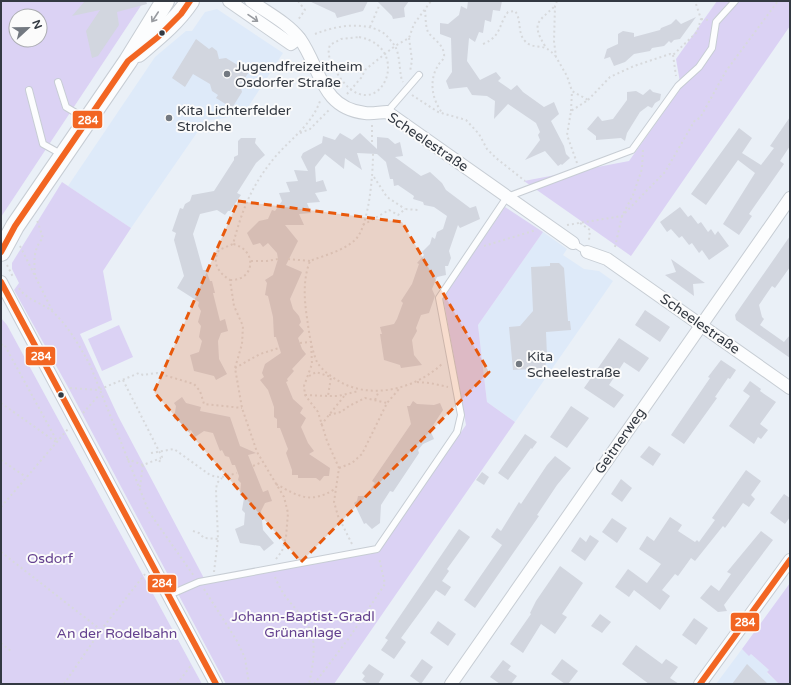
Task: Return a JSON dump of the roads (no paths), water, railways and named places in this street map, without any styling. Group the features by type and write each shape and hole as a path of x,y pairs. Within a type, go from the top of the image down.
{"street":[{"path":"4,258 15,226 128,61 166,1"},
{"path":"128,61 158,37 181,14 190,1"},
{"path":"229,1 291,44 299,38"},
{"name":"Scheelestraße","path":"251,1 286,26 299,38 324,88 338,102 355,112 387,112 573,243"},
{"name":"Geitnerweg","path":"451,684 790,198"},
{"name":"Scheelestraße","path":"587,252 607,259 790,388"},
{"path":"1,282 216,684"},
{"path":"700,684 790,560"}],"lane":[{"path":"169,595 199,582 377,549 457,432 460,415 439,298 507,196 632,150 678,86 699,67 712,48 716,22 735,1"},
{"path":"387,112 405,85 419,75"},
{"path":"58,82 66,107 88,120"},
{"path":"29,90 43,144 63,156"},
{"path":"573,243 587,252"}],"place":[{"name":"Jugendfreizeitheim Osdorfer Straße","path":"227,74"},
{"name":"Kita Lichterfelder Strolche","path":"169,118"},
{"name":"Kita Scheelestraße","path":"519,364"}],"park label":[{"name":"Osdorf","path":"50,558"},
{"name":"Johann-Baptist-Gradl Grünanlage","path":"303,624"},
{"name":"An der Rodelbahn","path":"117,633"}]}
